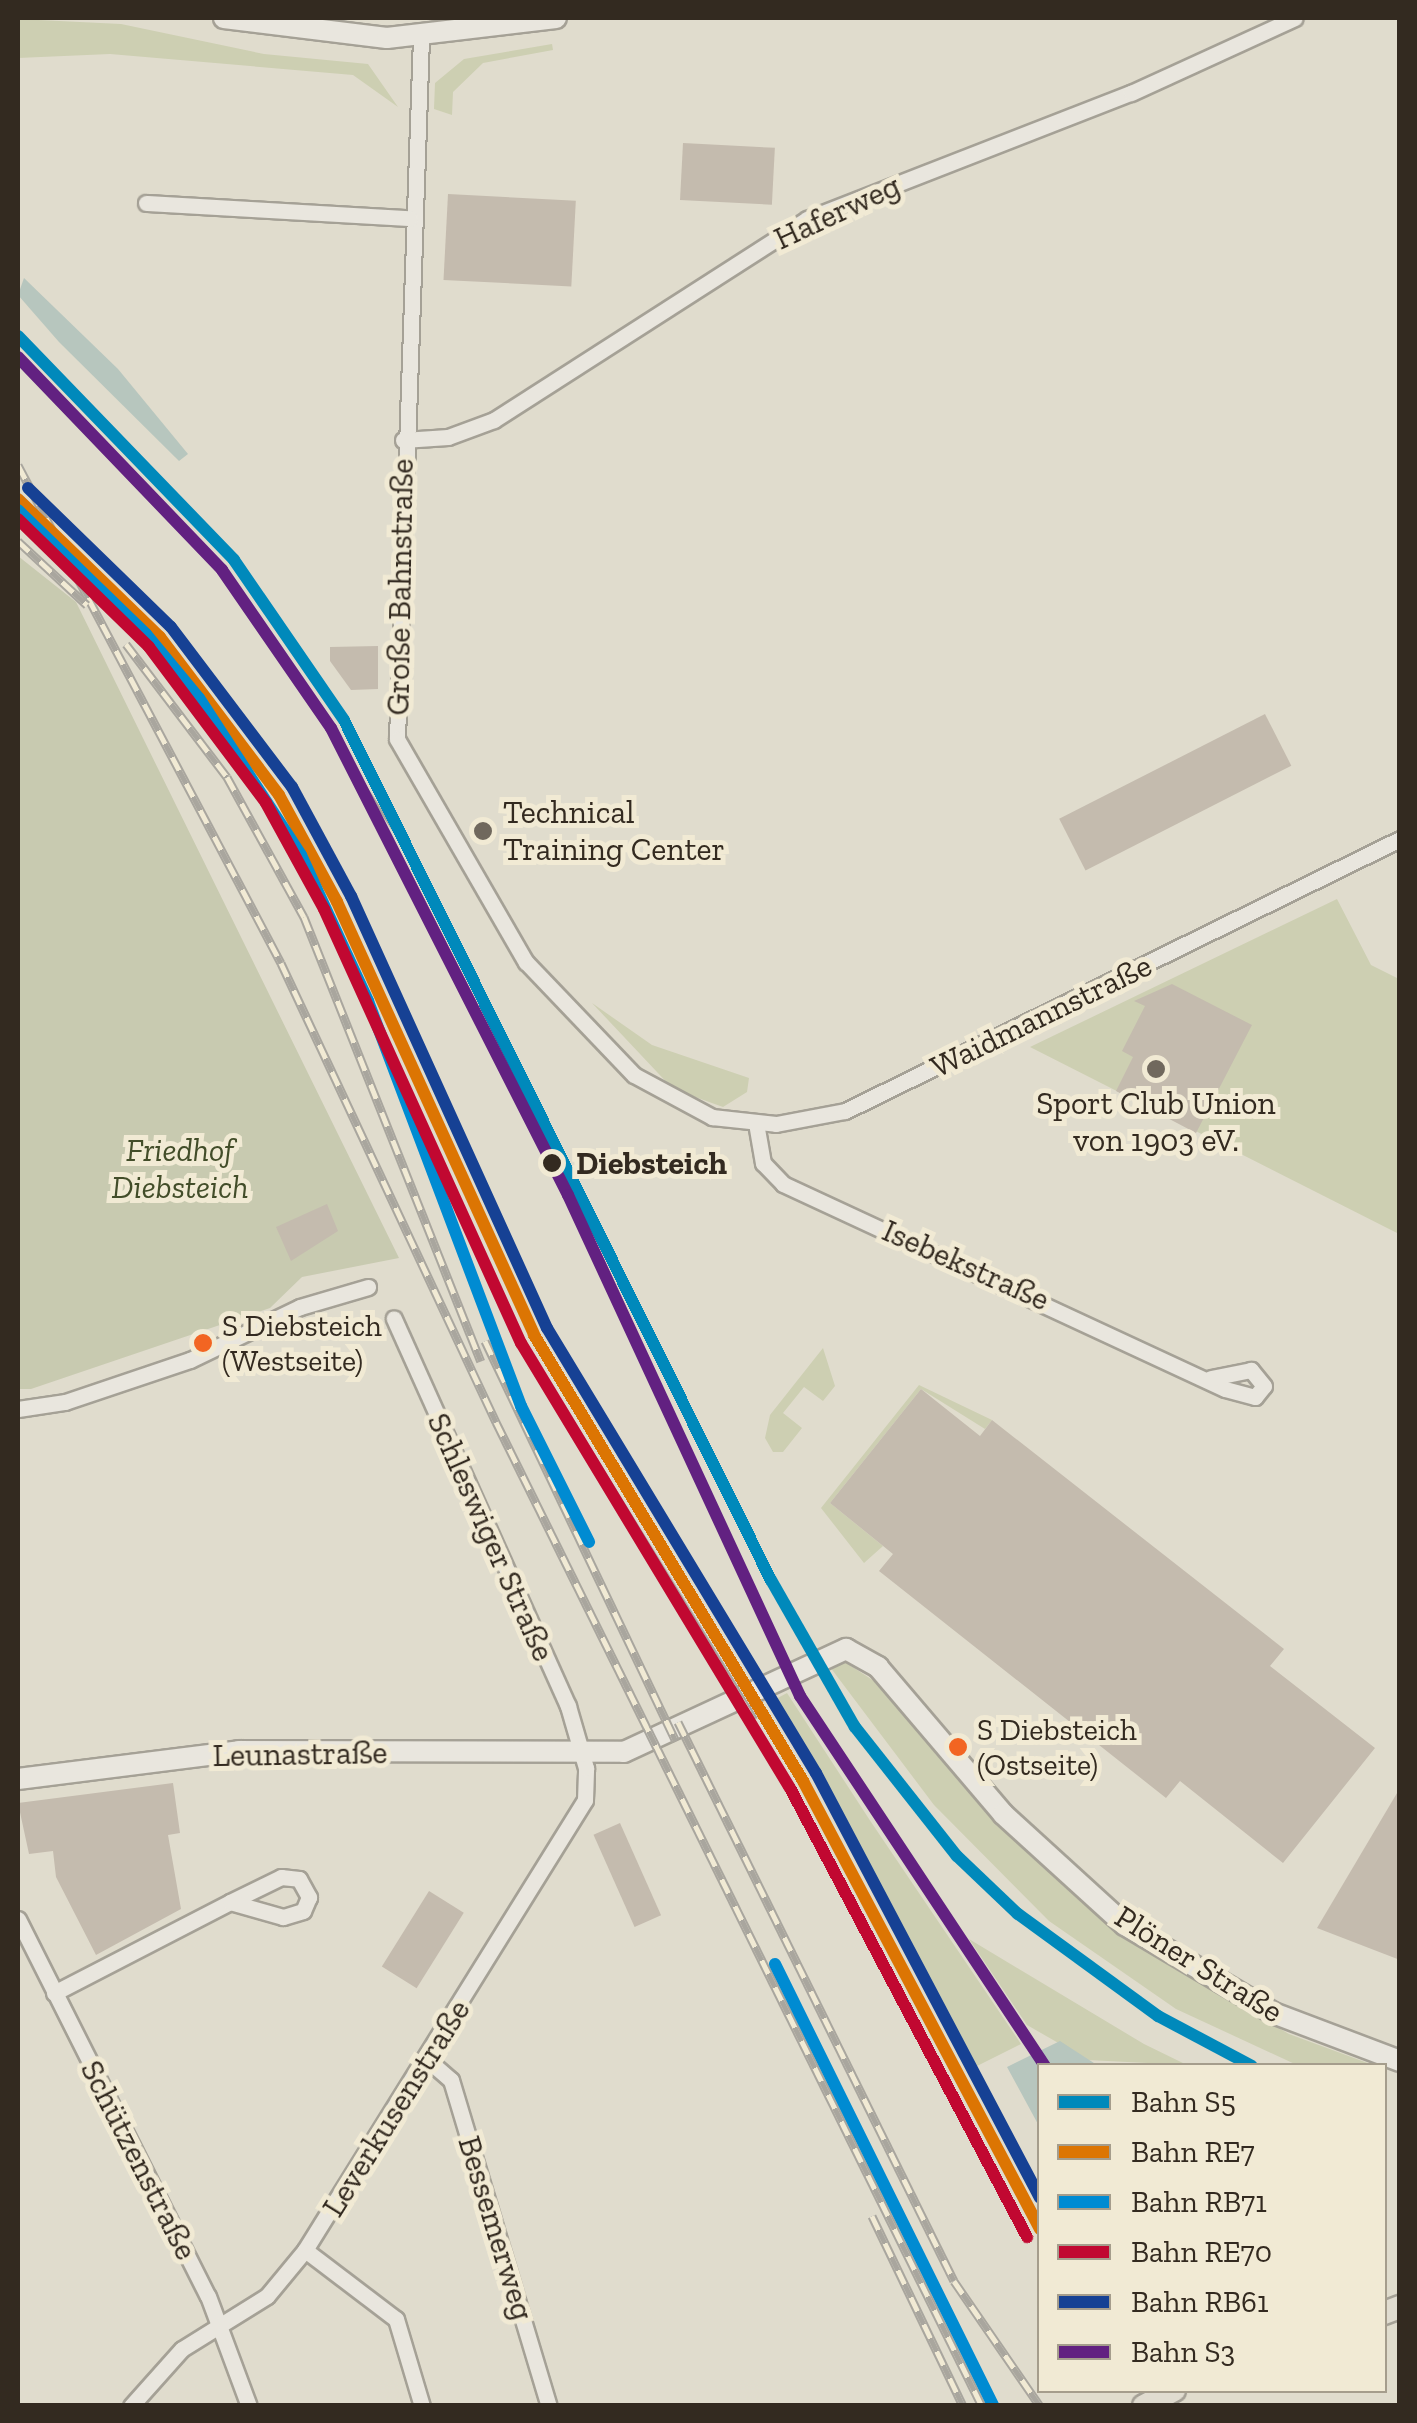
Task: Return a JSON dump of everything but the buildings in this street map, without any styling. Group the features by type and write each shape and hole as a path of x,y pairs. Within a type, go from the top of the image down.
{"main road":[{"path":"1144,2406 1168,2393"}],"street":[{"path":"224,18 320,34 421,38 556,18"},
{"name":"Haferweg","path":"403,440 448,437 494,420 806,219 1131,92 1295,18"},
{"name":"Große Bahnstraße","path":"421,38 403,440 402,754 526,962 634,1076 668,1100"},
{"path":"146,203 410,218"},
{"name":"Waidmannstraße","path":"668,1100 756,1123 812,1120 860,1104 1400,838"},
{"name":"Isebekstraße","path":"756,1123 762,1163 783,1184 1211,1378"},
{"path":"18,1409 64,1402 208,1354 300,1307 368,1288"},
{"name":"Schleswiger Straße","path":"394,1318 584,1757"},
{"name":"Plöner Straße","path":"584,1757 636,1748 823,1654 856,1652 878,1667 1003,1814 1126,1925 1273,2012 1400,2061"},
{"name":"Leunastraße","path":"18,1778 239,1751 584,1757"},
{"name":"Leverkusenstraße","path":"131,2406 182,2349 267,2296 305,2250 429,2061 579,1816 584,1757"},
{"path":"54,1993 230,1902 290,1876 310,1896 303,1911 283,1916 230,1902"},
{"name":"Schützenstraße","path":"18,1920 220,2324 249,2406"},
{"name":"Bessemerweg","path":"429,2061 451,2080 549,2406"},
{"path":"305,2250 396,2320 422,2406"}],"green space":[{"path":"18,19 121,24 264,54 368,64 398,107 353,75 110,54 18,58"},
{"path":"552,44 553,50 483,63 453,92 452,115 434,109 435,83 464,59"},
{"name":"Friedhof Diebsteich","path":"18,556 76,602 399,1258 302,1277 270,1308 31,1389 18,1389"},
{"path":"1337,899 1371,965 1399,979 1399,1234 1030,1047"},
{"path":"592,1003 652,1045 749,1078 747,1092 723,1107 673,1089"},
{"path":"823,1348 835,1386 823,1401 804,1387 783,1413 802,1428 783,1452 773,1452 765,1438 770,1415"},
{"path":"919,1385 992,1420 985,1429 921,1389 830,1503 883,1546 864,1563 821,1508"},
{"path":"842,1660 874,1681 996,1824 1119,1935 1289,2034 1368,2063 1293,2063 1176,2009 1049,1921 934,1805 827,1663"},
{"path":"787,1693 1021,2044 971,2069 807,1750 774,1700"},
{"path":"969,1939 1144,2044 1183,2063 1088,2060 1027,2025"}],"shaded area":[{"path":"24,278 118,369 188,454 179,461 59,342 18,295"},
{"path":"1060,2041 1094,2063 1037,2063 1037,2122 1007,2067"}],"tram line":[{"path":"18,358 208,550 284,660"},
{"path":"277,651 435,893"},
{"path":"379,827 419,904"}],"railway":[{"path":"18,465 281,963 496,1422 982,2406"},
{"path":"18,541 87,605"},
{"path":"126,644 227,777 304,917 481,1361"},
{"path":"485,1341 676,1741"},
{"path":"552,1393 754,1720"},
{"path":"678,1722 954,2281 1040,2406"},
{"path":"872,2216 963,2406"}],"rail line":[{"name":"S5","path":"18,336 234,560 344,720 771,1580 855,1727 957,1856 1018,1914 1158,2016 1246,2063"},
{"name":"S3","path":"18,357 222,570 331,728 568,1195 800,1696 1043,2063"},
{"name":"RB61","path":"28,488 171,627 292,787 351,896 547,1328 816,1773 1037,2191"},
{"name":"RE7","path":"18,499 160,637 279,795 337,902 534,1335 803,1781 1037,2223"},
{"name":"RB71","path":"18,510 146,634 199,698 301,855 368,1001 521,1406 589,1542"},
{"name":"RE70","path":"18,519 149,647 266,803 324,909 521,1343 790,1788 1027,2237"},
{"name":"RB71","path":"775,1964 993,2406"}],"place":[{"name":"Technical Training Center","path":"483,831"},
{"name":"Sport Club Union von 1903 eV.","path":"1156,1069"},
{"name":"Diebsteich","path":"552,1163"},
{"name":"S Diebsteich (Westseite)","path":"203,1343"},
{"name":"S Diebsteich (Ostseite)","path":"958,1747"}]}
